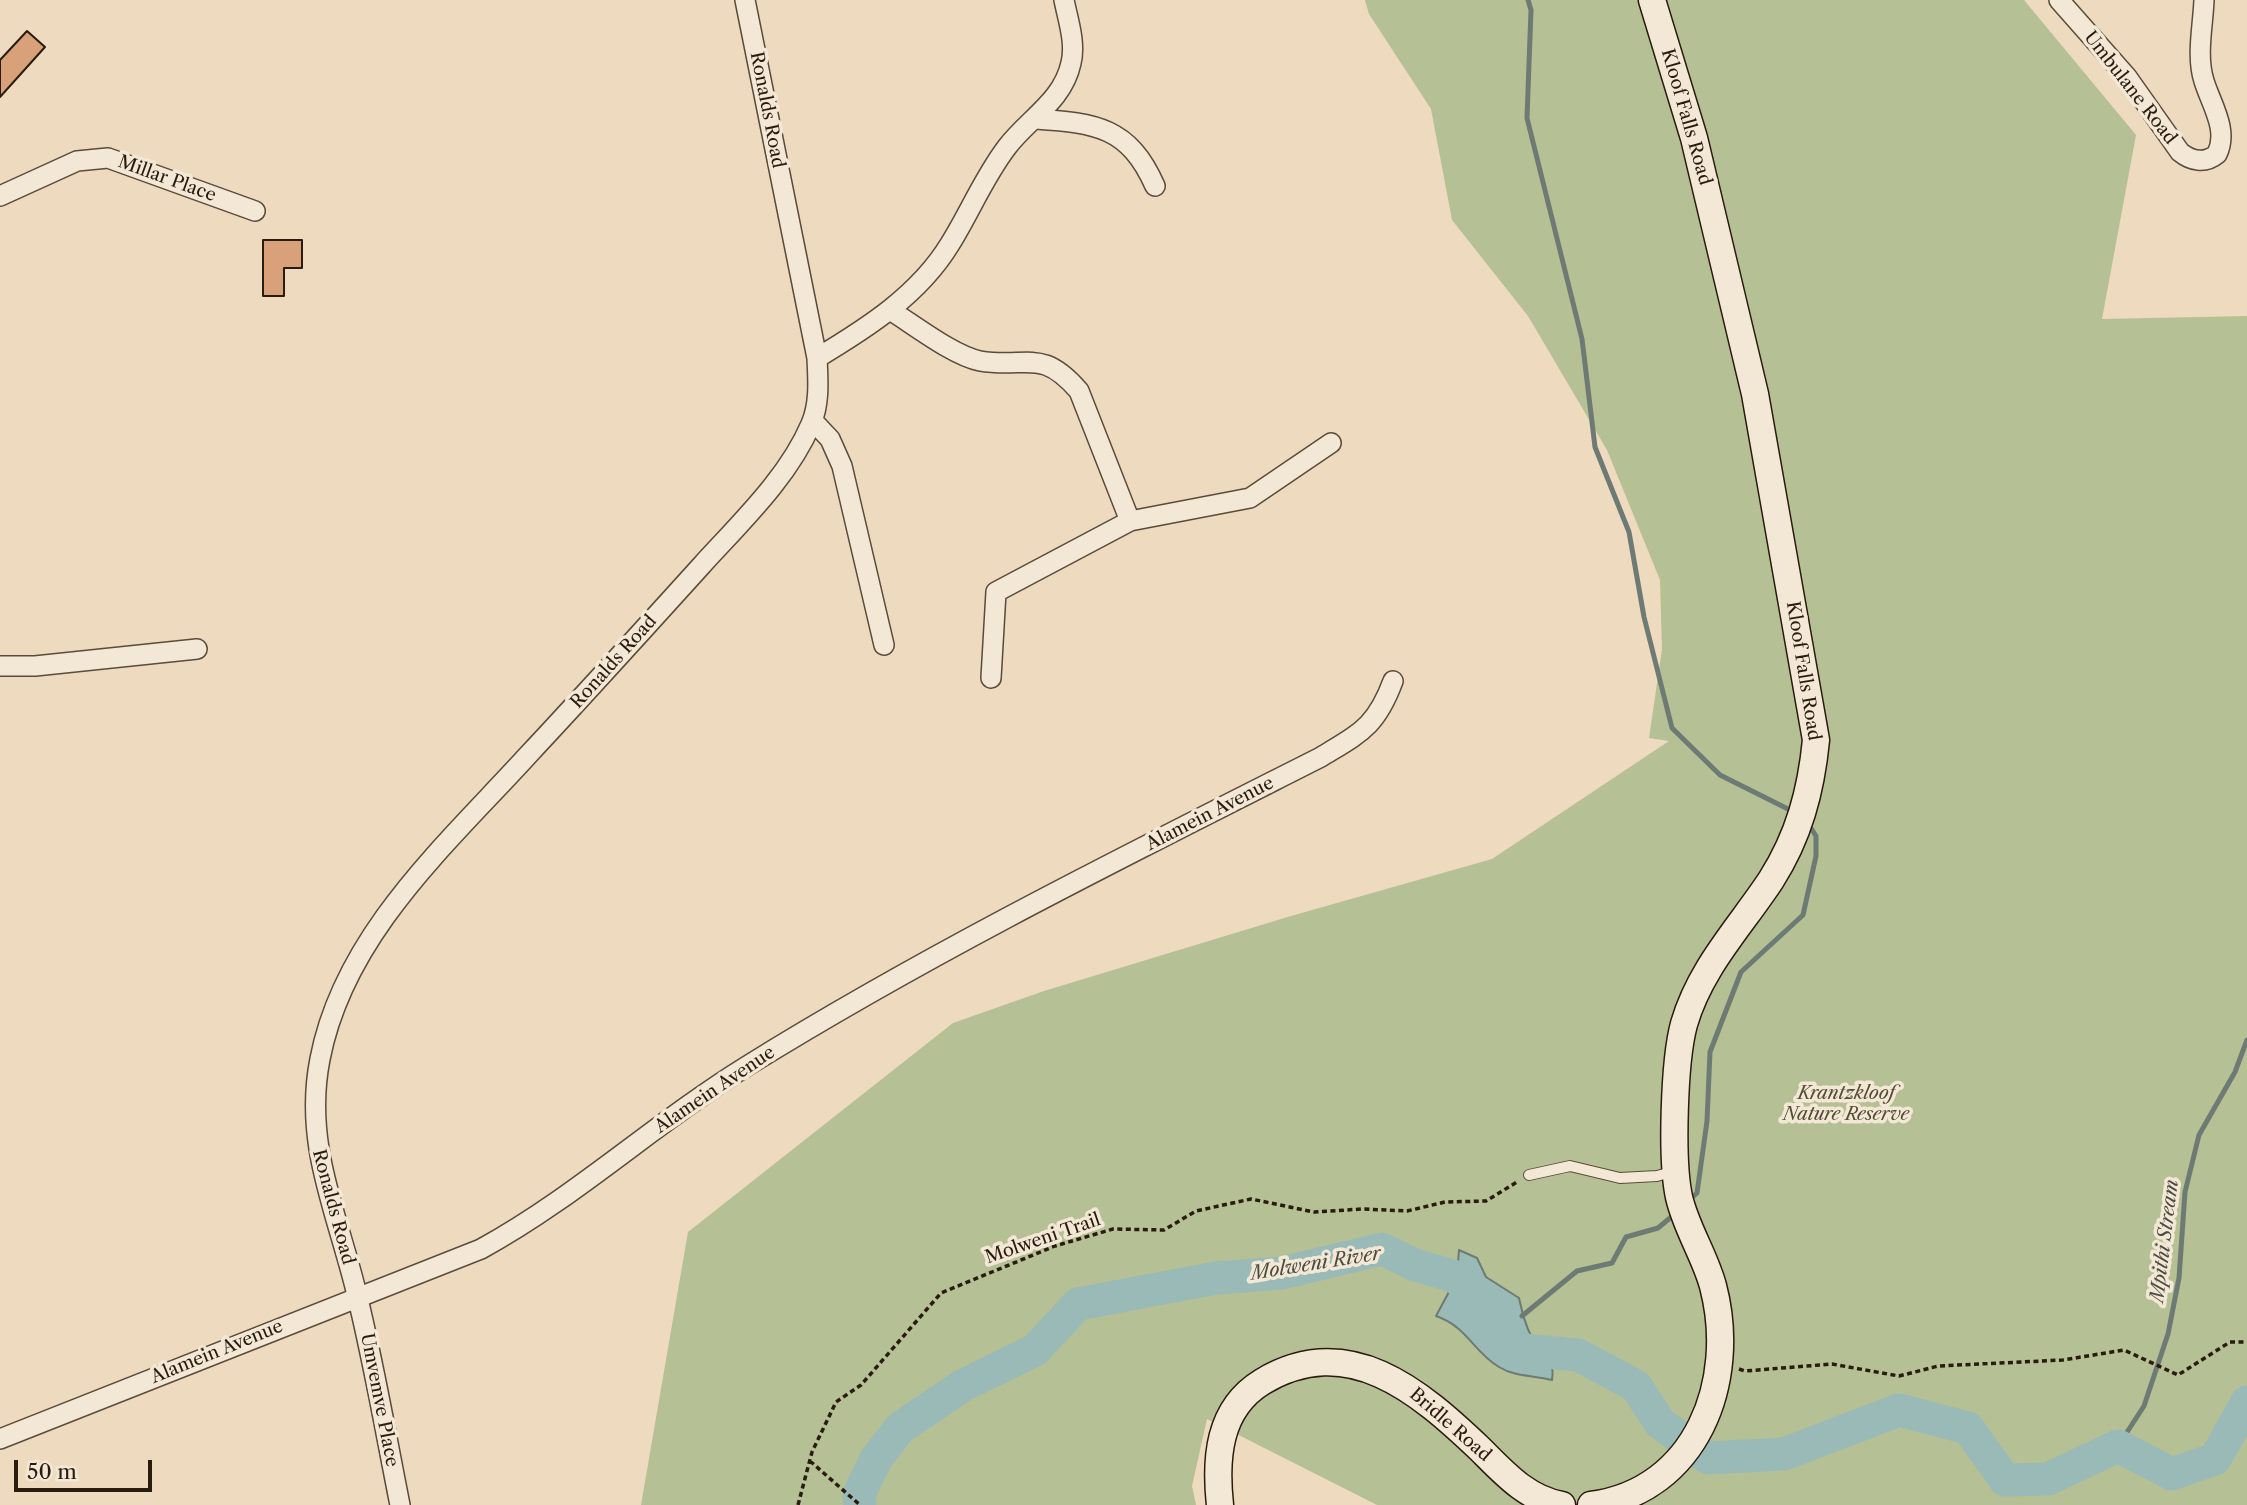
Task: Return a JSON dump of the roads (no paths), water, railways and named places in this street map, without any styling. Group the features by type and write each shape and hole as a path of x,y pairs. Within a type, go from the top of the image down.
{"main road":[{"name":"Kloof Falls Road","path":"1591,1505 1644,1488 1664,1476 1681,1460 1697,1436 1714,1387 1720,1360 1721,1333 1713,1286 1682,1206 1675,1171 1683,1027 1694,996 1712,963 1787,851 1802,818 1812,779 1816,740 1755,394 1694,138 1652,0"},
{"name":"Bridle Road","path":"1220,1505 1217,1466 1219,1446 1233,1412 1250,1391 1278,1373 1304,1365 1324,1363 1360,1366 1409,1388 1431,1403 1526,1491 1547,1503 1562,1505"}],"street":[{"name":"Ronalds Road","path":"358,1296 316,1145 314,1105 320,1057 337,1003 369,937 440,851 739,523 794,457 813,421 819,390 817,358 745,0"},
{"path":"817,358 859,333 890,310 924,279 941,257 1003,153 1036,119 1066,78 1072,61 1064,0"},
{"name":"Umbulane Road","path":"2059,0 2127,78 2180,152 2188,159 2198,161 2217,154 2221,139 2220,127 2203,78 2200,45 2204,0"},
{"path":"1036,119 1060,120 1112,132 1130,144 1155,186"},
{"name":"Millar Place","path":"0,196 77,161 108,158 255,211"},
{"path":"890,310 979,360 1033,361 1050,365 1066,375 1079,391 1130,521"},
{"path":"813,421 830,439 842,466 884,645"},
{"path":"991,678 996,592 1130,521 1250,498 1331,443"},
{"path":"0,666 35,666 197,649"},
{"name":"Alamein Avenue","path":"0,1439 481,1249 528,1223 743,1068 868,991 1321,757 1361,733 1382,711 1393,681"},
{"name":"Umvemve Place","path":"358,1296 400,1505"}],"lane":[{"path":"1529,1175 1570,1166 1620,1178 1657,1176 1675,1171"}],"water":[{"path":"1459,1250 1477,1258 1486,1277 1519,1298 1531,1336 1552,1366 1552,1380 1518,1374 1499,1367 1456,1326 1436,1316 1457,1277"}],"waterway":[{"path":"1528,0 1531,10 1527,118 1582,339 1595,447 1629,532 1644,617 1672,728 1720,775 1788,809"},
{"path":"1688,1201 1697,1193 1707,1121 1710,1052 1741,972 1803,915 1816,856 1816,836 1807,822"},
{"name":"Mpithi Stream","path":"2118,1446 2144,1406 2168,1334 2179,1278 2185,1192 2199,1135 2235,1072 2247,1040"},
{"path":"1522,1316 1577,1271 1612,1263 1626,1237 1658,1228 1676,1213"},
{"name":"Molweni River","path":"860,1505 859,1494 876,1459 900,1428 962,1386 1035,1350 1078,1304 1216,1278 1282,1273 1382,1249 1415,1265 1457,1277 1496,1327 1523,1350 1578,1355 1636,1386 1660,1423 1708,1458 1784,1454 1899,1410 1968,1428 2005,1480 2048,1479 2118,1446 2172,1474 2215,1459 2247,1402"}],"park label":[{"name":"Krantzkloof Nature Reserve","path":"1846,1104"}]}
